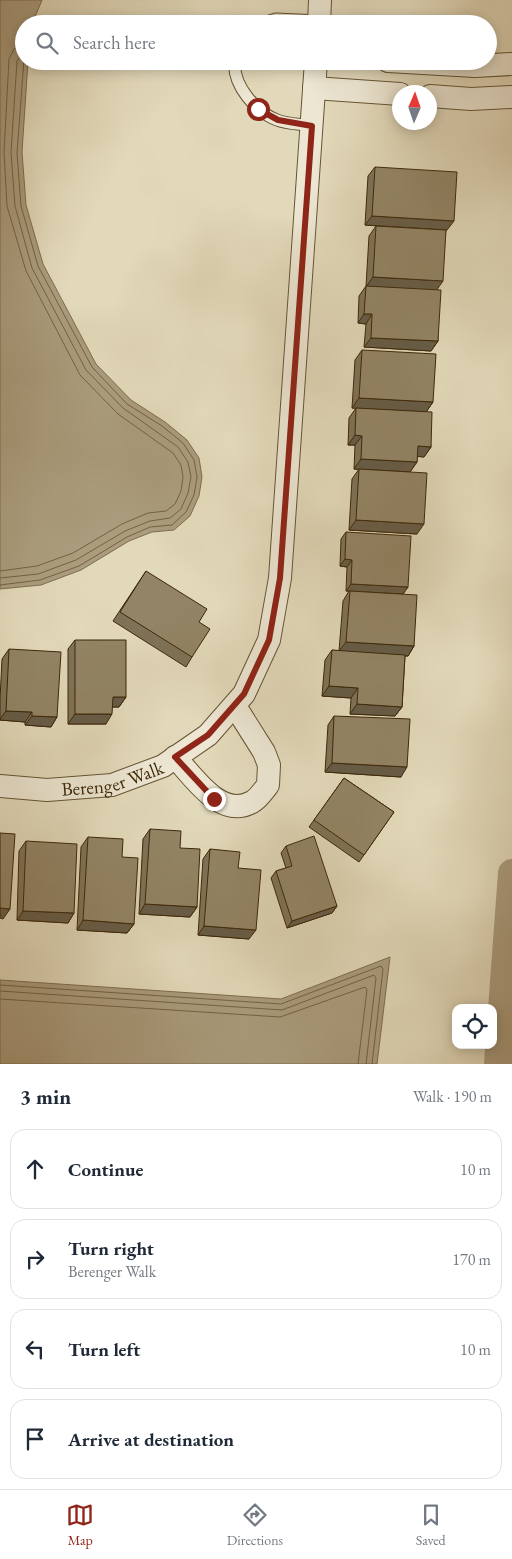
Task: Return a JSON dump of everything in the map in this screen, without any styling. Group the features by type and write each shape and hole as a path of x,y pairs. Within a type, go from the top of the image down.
{"street":[{"path":"497,65 512,64"},
{"name":"Berenger Walk","path":"0,786 47,790 112,785 163,766 208,735 235,706 244,694 269,640 280,578 315,70"},
{"path":"314,88 392,93"},
{"path":"437,97 471,99 512,97"},
{"path":"175,757 214,799 232,806 252,802 268,785 269,765 264,752 235,706"}],"lane":[{"path":"234,70 244,91 258,109 278,120 312,126"}],"water":[{"path":"0,0 42,0 36,15 15,15 15,70 27,70 22,152 26,205 43,264 96,364 131,400 165,422 187,440 199,458 202,477 199,496 190,516 174,530 152,532 129,541 81,570 41,585 0,589"},
{"path":"390,957 377,1064 0,1064 0,980 281,999"}],"building":[{"path":"375,167 457,172 454,221 372,216"},
{"path":"376,226 446,230 443,281 373,277"},
{"path":"366,286 441,290 438,341 371,338 372,314 364,314"},
{"path":"362,350 436,354 433,402 359,398"},
{"path":"356,408 432,412 431,447 418,446 417,462 361,459 362,436 355,435"},
{"path":"359,469 427,473 424,524 356,520"},
{"path":"346,532 411,536 408,587 351,584 352,560 345,559"},
{"path":"146,571 207,609 199,622 210,629 192,657 120,612"},
{"path":"350,591 417,595 414,646 346,642"},
{"path":"75,640 126,640 126,697 113,697 112,714 75,714"},
{"path":"9,649 61,652 57,717 32,716 32,712 6,711"},
{"path":"332,650 405,655 402,707 357,704 358,688 329,686"},
{"path":"334,716 410,719 407,767 332,763"},
{"path":"344,778 394,812 364,855 314,820"},
{"path":"150,829 181,831 180,848 200,849 197,907 145,904"},
{"path":"0,833 15,834 10,909 0,908"},
{"path":"314,836 337,906 292,921 276,871 292,866 286,846"},
{"path":"88,837 123,839 122,857 138,858 134,924 83,920"},
{"path":"26,841 77,844 74,913 23,911"},
{"path":"210,849 240,852 238,868 261,870 256,930 204,926"}],"waterway":[{"path":"498,1064 512,873"}],"route":[{"path":"214,799 175,757 208,735 235,706 244,694 269,640 280,578 312,126 278,120 258,109"}]}
